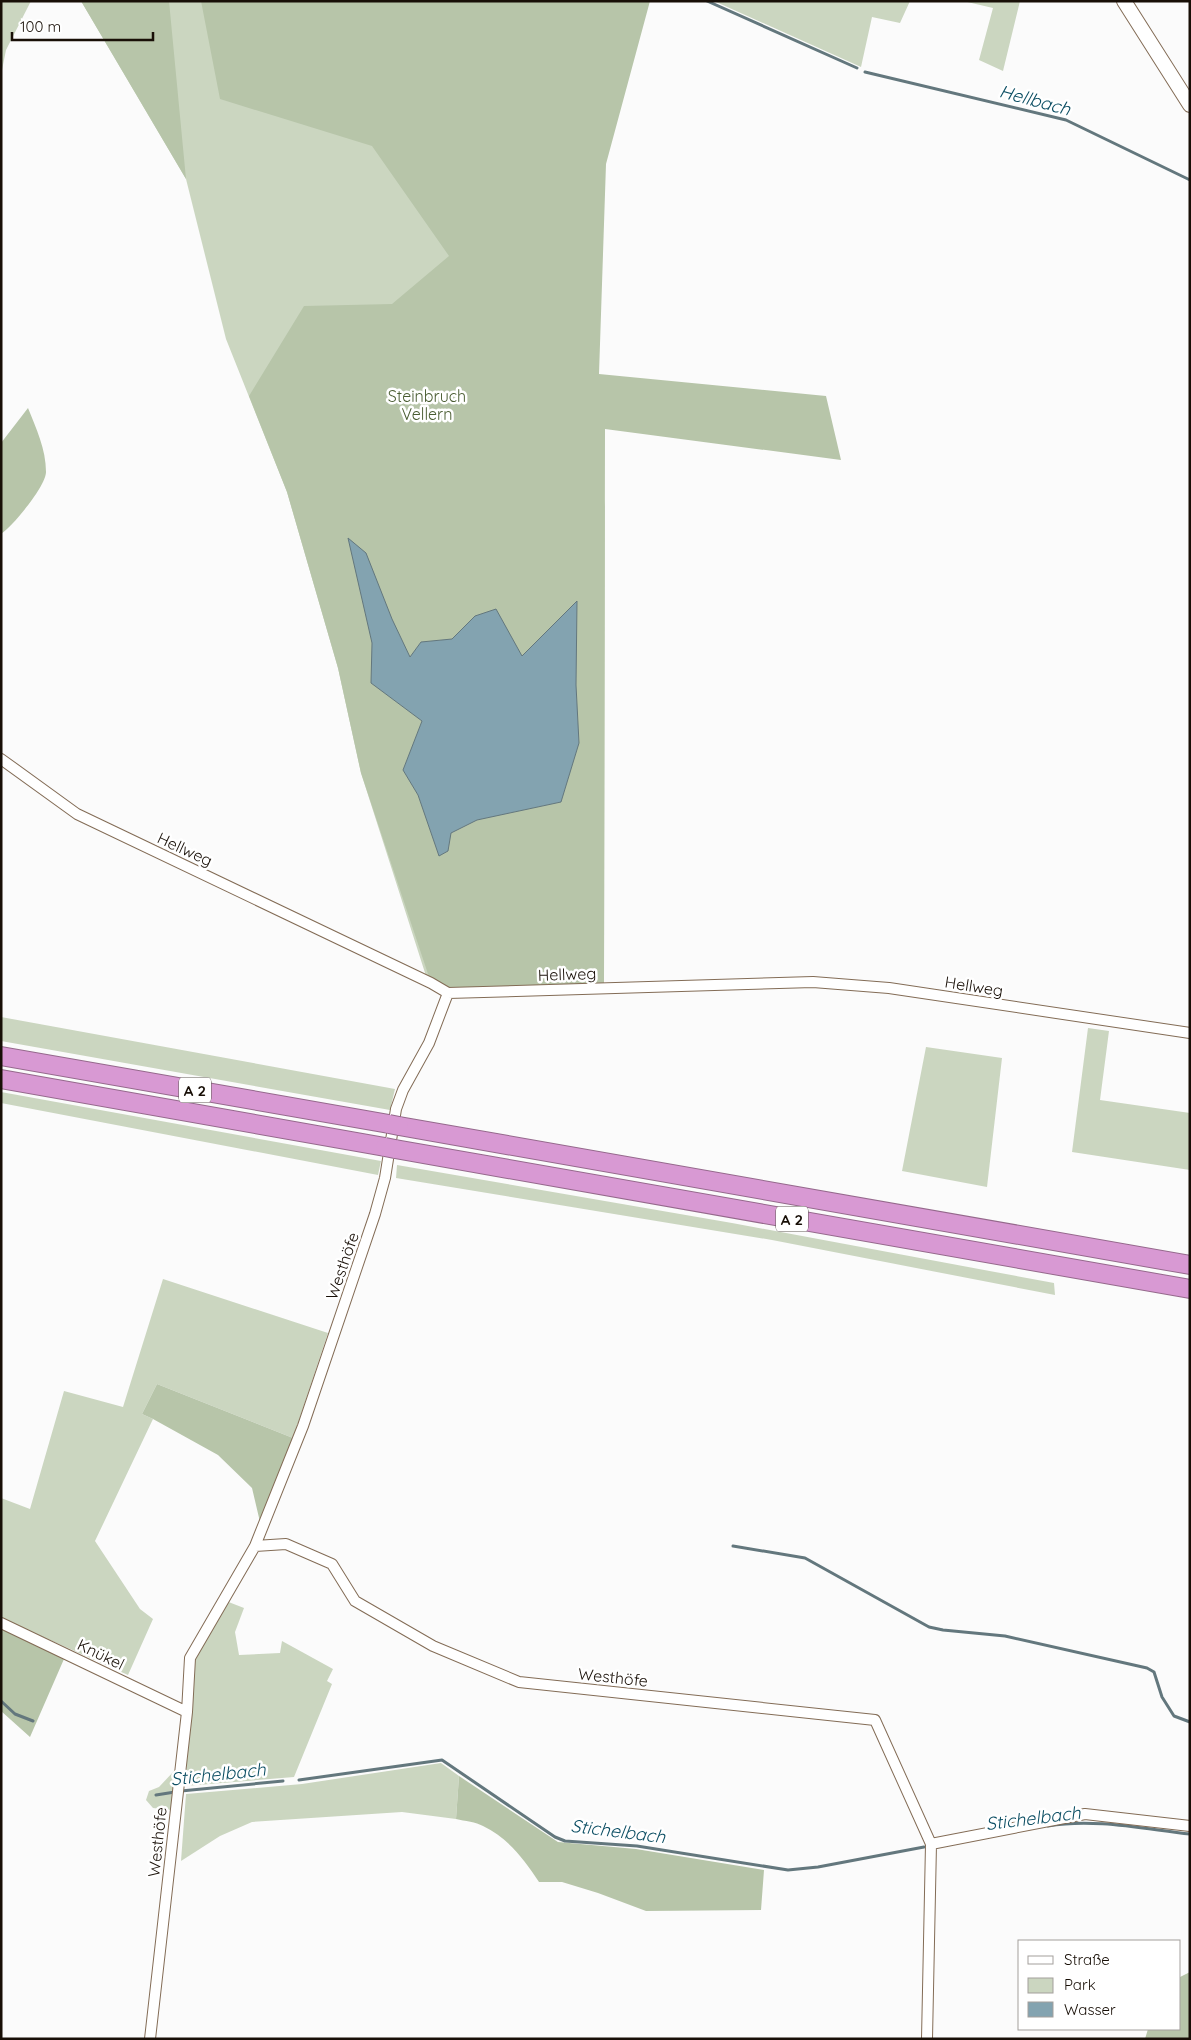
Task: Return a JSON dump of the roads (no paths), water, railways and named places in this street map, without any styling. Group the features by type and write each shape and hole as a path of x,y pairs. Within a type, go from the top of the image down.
{"highway":[{"name":"A 2","path":"1,1056 1190,1265"},
{"name":"A 2","path":"1,1079 1190,1289"}],"main road":[{"path":"1124,1 1190,105"}],"street":[{"name":"Hellweg","path":"1,760 77,814 431,983 448,993 812,982 889,988 1190,1033"},
{"name":"Westhöfe","path":"150,2039 187,1712 190,1658 255,1546 303,1426 375,1214 385,1178 396,1109 403,1090 429,1043 448,993"},
{"name":"Westhöfe","path":"255,1546 286,1544 332,1564 355,1601 433,1646 519,1682 875,1720 931,1844"},
{"name":"Knükel","path":"1,1623 187,1712"},
{"path":"927,2039 931,1844 1085,1814 1190,1826"}],"water":[{"path":"348,538 366,553 392,619 410,657 421,642 452,639 475,616 496,609 522,656 577,601 576,685 579,743 561,802 477,820 451,833 448,851 439,856 418,795 403,770 422,721 371,683 372,643"}],"waterway":[{"name":"Hellbach","path":"707,1 857,68"},
{"name":"Hellbach","path":"865,72 1066,120 1190,180"},
{"path":"733,1546 805,1558 929,1627 1005,1636 1147,1668 1154,1672 1162,1697 1174,1716 1190,1722"},
{"name":"Stichelbach","path":"1,1701 15,1714 33,1721"},
{"name":"Stichelbach","path":"299,1780 442,1760 555,1837 565,1841 637,1846 788,1870 818,1867 924,1847"},
{"name":"Stichelbach","path":"181,1791 283,1781"},
{"name":"Stichelbach","path":"156,1795 175,1792"},
{"name":"Stichelbach","path":"1048,1826 1083,1823 1101,1824 1190,1834"}],"park label":[{"name":"Steinbruch Vellern","path":"427,405"}]}
